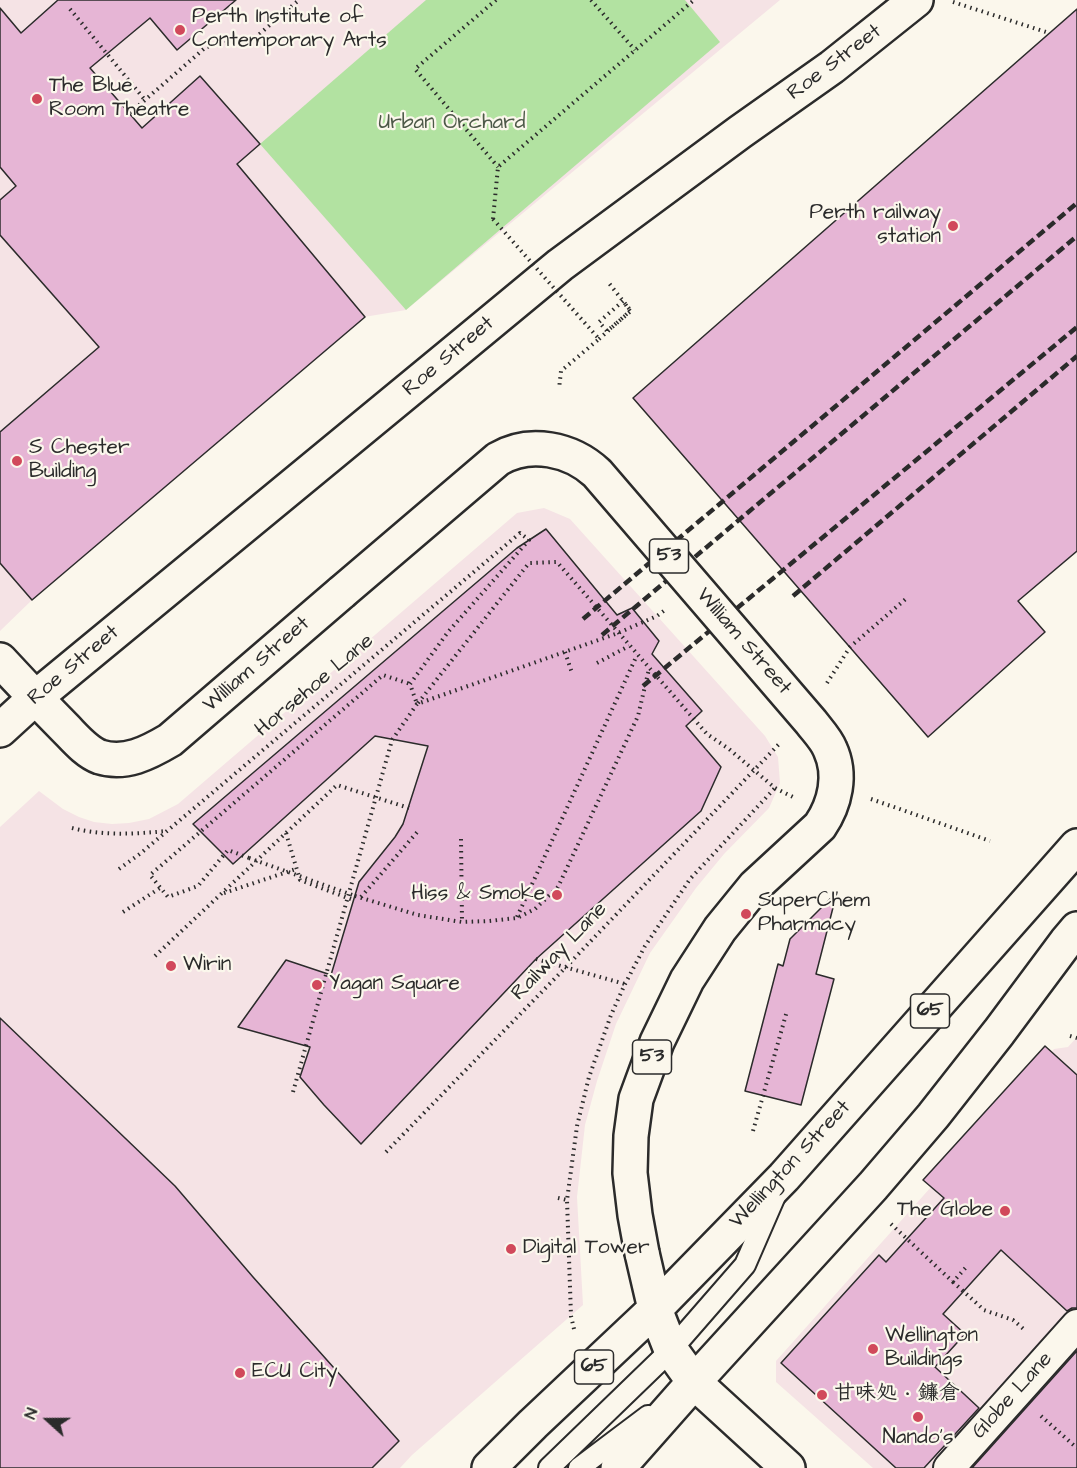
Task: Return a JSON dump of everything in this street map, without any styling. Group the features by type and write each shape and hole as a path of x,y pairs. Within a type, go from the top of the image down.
{"main road":[{"name":"Roe Street","path":"0,730 35,698 560,265 832,67 916,1"},
{"name":"William Street","path":"0,660 80,743 97,756 110,759 137,757 170,740 507,453 527,449 556,451 574,457 590,467 605,482 811,722 830,749 836,774 833,803 820,826 755,886 720,929 687,981 657,1042 636,1099 631,1136 630,1173 642,1253 655,1309 672,1350 694,1382 788,1468"},
{"name":"Wellington Street","path":"489,1468 655,1309 784,1177 1077,846"},
{"path":"618,1468 873,1186 933,1116 1077,929"}],"street":[{"name":"Globe Lane","path":"949,1468 1077,1325"}],"lane":[{"path":"549,1468 672,1350 745,1265 784,1177"},
{"path":"579,1468 694,1382"}],"path":[{"path":"130,113 206,47 256,37 299,0"},
{"path":"496,0 415,69 498,167 494,219 598,339"},
{"path":"591,0 635,50"},
{"path":"498,167 694,0"},
{"path":"946,0 1049,33"},
{"path":"70,9 145,100"},
{"path":"559,389 561,371 598,339 614,325 630,311 623,301 599,322 607,331 615,324 631,311 608,282"},
{"name":"Horsehoe Lane","path":"119,868 168,831 520,533 529,540 448,633 410,684"},
{"path":"293,1092 392,740 417,704 528,563 557,562 706,734 729,748 776,788 802,802"},
{"path":"417,704 618,633 657,616 665,610"},
{"path":"597,663 629,646"},
{"path":"565,652 572,673"},
{"path":"517,918 637,655"},
{"path":"286,833 300,880 347,898 361,897 418,915 462,922 517,918 535,909 558,887 638,716 649,669"},
{"path":"354,898 228,850 198,886 168,897 150,875 383,675 410,684 417,704"},
{"name":"Railway Lane","path":"386,1152 755,771"},
{"path":"155,956 337,785 409,807"},
{"path":"866,798 990,841"},
{"path":"72,828 90,833 113,835 168,831"},
{"path":"361,897 419,830"},
{"path":"461,839 462,922"},
{"path":"220,894 296,869"},
{"path":"123,912 160,888"},
{"path":"536,959 625,984"},
{"path":"753,1131 787,1011"},
{"path":"1070,1036 1077,1038"},
{"path":"558,1198 567,1200"},
{"path":"891,1224 984,1310 1013,1320"},
{"path":"953,1282 968,1265"},
{"path":"1053,1428 1077,1448"}],"shaded area":[{"path":"0,0 780,0 406,310 364,317 32,600 0,631"},
{"name":"Yagan Square","path":"544,508 570,519 765,736 778,757 780,783 769,808 724,854 696,888 650,953 616,1024 585,1125 577,1197 583,1305 400,1468 0,1468 0,827 39,791 63,809 79,817 112,824 149,819 178,804 517,513"},
{"path":"1077,1037 1077,1468 873,1468 776,1382 776,1361 1054,1049 1068,1047"}],"green space":[{"name":"Urban Orchard","path":"426,0 685,0 720,42 406,310 260,144"}],"building":[{"path":"58,0 236,0 177,50 150,18 90,68 142,128 200,76 260,144 237,164 365,317 32,600 0,563 0,432 99,347 0,235 0,200 16,186 0,167 0,8 21,33"},
{"name":"Perth railway station","path":"1077,9 1077,551 1018,601 1045,632 928,737 633,398"},
{"path":"546,529 617,615 632,608 659,641 652,654 702,711 686,726 721,767 701,811 536,959 361,1144 300,1077 310,1047 238,1027 286,960 331,975 359,882 403,824 428,746 375,736 233,864 193,824 517,548"},
{"path":"837,892 816,974 834,979 801,1105 745,1091 778,964 783,966 790,939"},
{"path":"0,1018 175,1186 399,1441 372,1468 0,1468"},
{"path":"1045,1046 1077,1075 1077,1308 1067,1311 1001,1250 943,1314 965,1334 935,1367 979,1408 924,1468 896,1468 781,1363 879,1255 886,1262 944,1198 923,1180"},
{"path":"1077,1351 1077,1468 972,1468"}],"railway":[{"path":"583,619 1077,203"},
{"path":"602,635 1077,236"},
{"path":"643,686 1077,327"},
{"path":"793,596 1077,356"}],"place":[{"name":"Perth Institute of Contemporary Arts","path":"180,30"},
{"name":"The Blue Room Theatre","path":"37,99"},
{"name":"Perth railway station","path":"953,226"},
{"name":"S Chester Building","path":"17,461"},
{"name":"Hiss & Smoke","path":"557,895"},
{"name":"SuperChem Pharmacy","path":"746,914"},
{"name":"Wirin","path":"171,966"},
{"name":"Yagan Square","path":"317,985"},
{"name":"The Globe","path":"1005,1211"},
{"name":"Digital Tower","path":"511,1249"},
{"name":"Wellington Buildings","path":"873,1349"},
{"name":"ECU City","path":"240,1373"},
{"name":"甘味処 • 鐮倉","path":"822,1395"},
{"name":"Nando's","path":"918,1417"}]}
